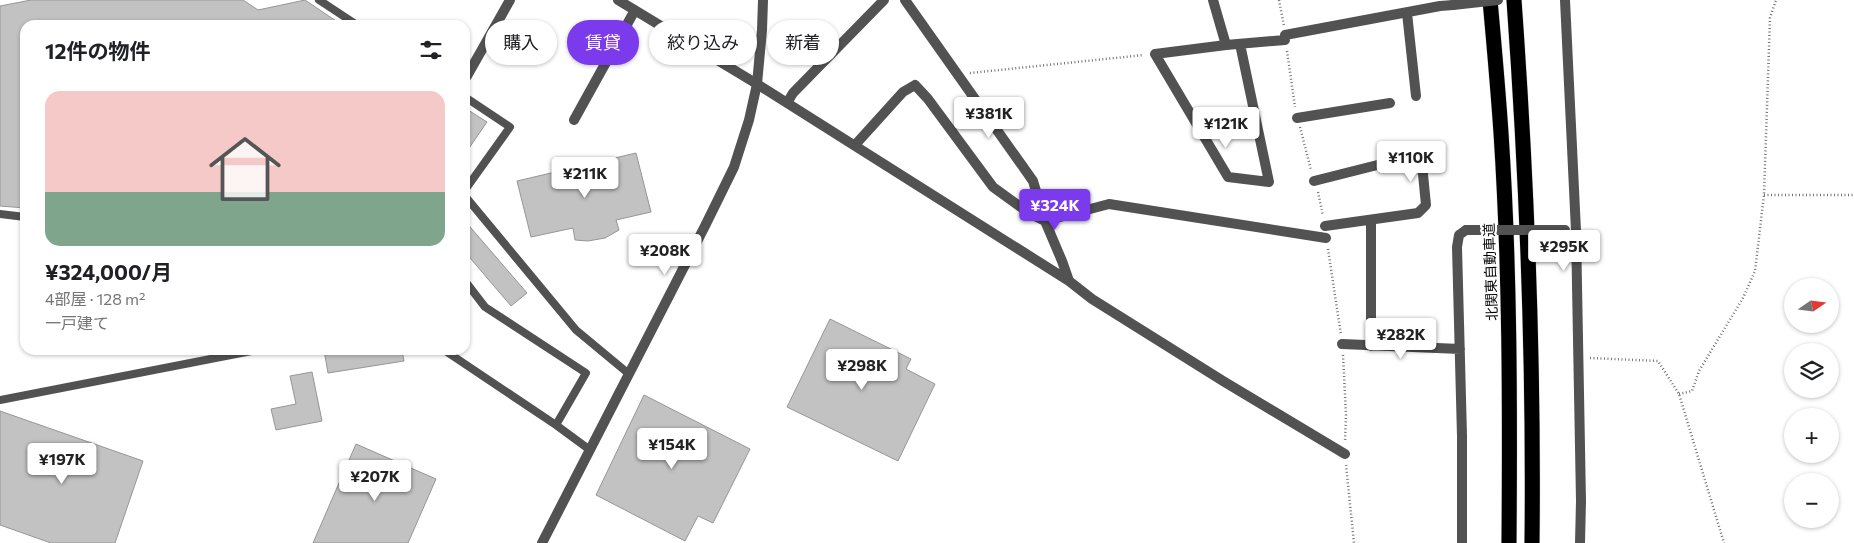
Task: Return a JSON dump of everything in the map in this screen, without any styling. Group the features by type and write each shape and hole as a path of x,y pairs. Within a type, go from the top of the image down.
{"highway":[{"name":"北関東自動車道","path":"1490,0 1501,134 1508,301 1509,543"},
{"path":"1514,0 1523,132 1530,301 1533,462 1532,543"}],"street":[{"path":"470,71 510,0"},
{"path":"618,0 855,145 1069,281 1092,299 1345,454"},
{"path":"542,543 722,194 734,167 749,120 757,84 763,0"},
{"path":"787,103 793,93 884,0"},
{"path":"905,0 1034,180 1045,221 1069,281"},
{"path":"1213,0 1226,45"},
{"path":"1240,44 1269,182 1228,178 1155,54 1285,37 1407,13 1440,3 1453,5 1498,0"},
{"path":"1565,0 1576,231 1580,543"},
{"path":"574,120 635,10"},
{"path":"1407,13 1416,96"},
{"path":"855,145 903,92 915,85 928,99 992,188 1029,213 1045,221 1109,204 1326,238"},
{"path":"1297,118 1390,103"},
{"path":"1314,181 1421,154 1426,205 1418,213 1325,226"},
{"path":"1370,346 1371,220"},
{"path":"1462,543 1457,247 1459,235 1466,230 1576,231"},
{"path":"1342,344 1460,349"}],"lane":[{"path":"319,0 349,20"},
{"path":"470,100 510,127 470,183"},
{"path":"470,202 576,330 629,374"},
{"path":"0,214 20,216"},
{"path":"470,288 485,307 586,373 556,425"},
{"path":"0,400 231,355"},
{"path":"451,355 590,450"}],"path":[{"path":"1279,0 1297,118 1321,202 1325,226"},
{"path":"1679,394 1692,390 1699,371 1743,298 1755,271 1764,195 1770,18 1776,0"},
{"path":"958,75 1155,54"},
{"path":"1764,195 1854,195"},
{"path":"1326,238 1342,344 1346,415 1345,454 1354,543"},
{"path":"1578,357 1658,361 1679,394 1724,543"}],"building":[{"path":"31,0 243,0 258,10 305,0 335,20 20,20 20,208 0,206 0,6"},
{"path":"470,111 487,122 470,147"},
{"path":"636,153 651,212 616,220 619,230 605,238 588,241 575,240 573,228 531,237 517,181"},
{"path":"470,227 527,293 511,306 470,258"},
{"path":"830,319 911,359 906,369 935,384 898,461 787,407"},
{"path":"325,355 403,355 404,361 328,373"},
{"path":"312,372 322,421 276,430 271,409 296,404 290,376"},
{"path":"644,395 750,449 713,523 698,516 685,541 596,495"},
{"path":"0,411 143,461 115,543 51,543 0,525"},
{"path":"356,444 436,479 408,543 313,543"}]}
